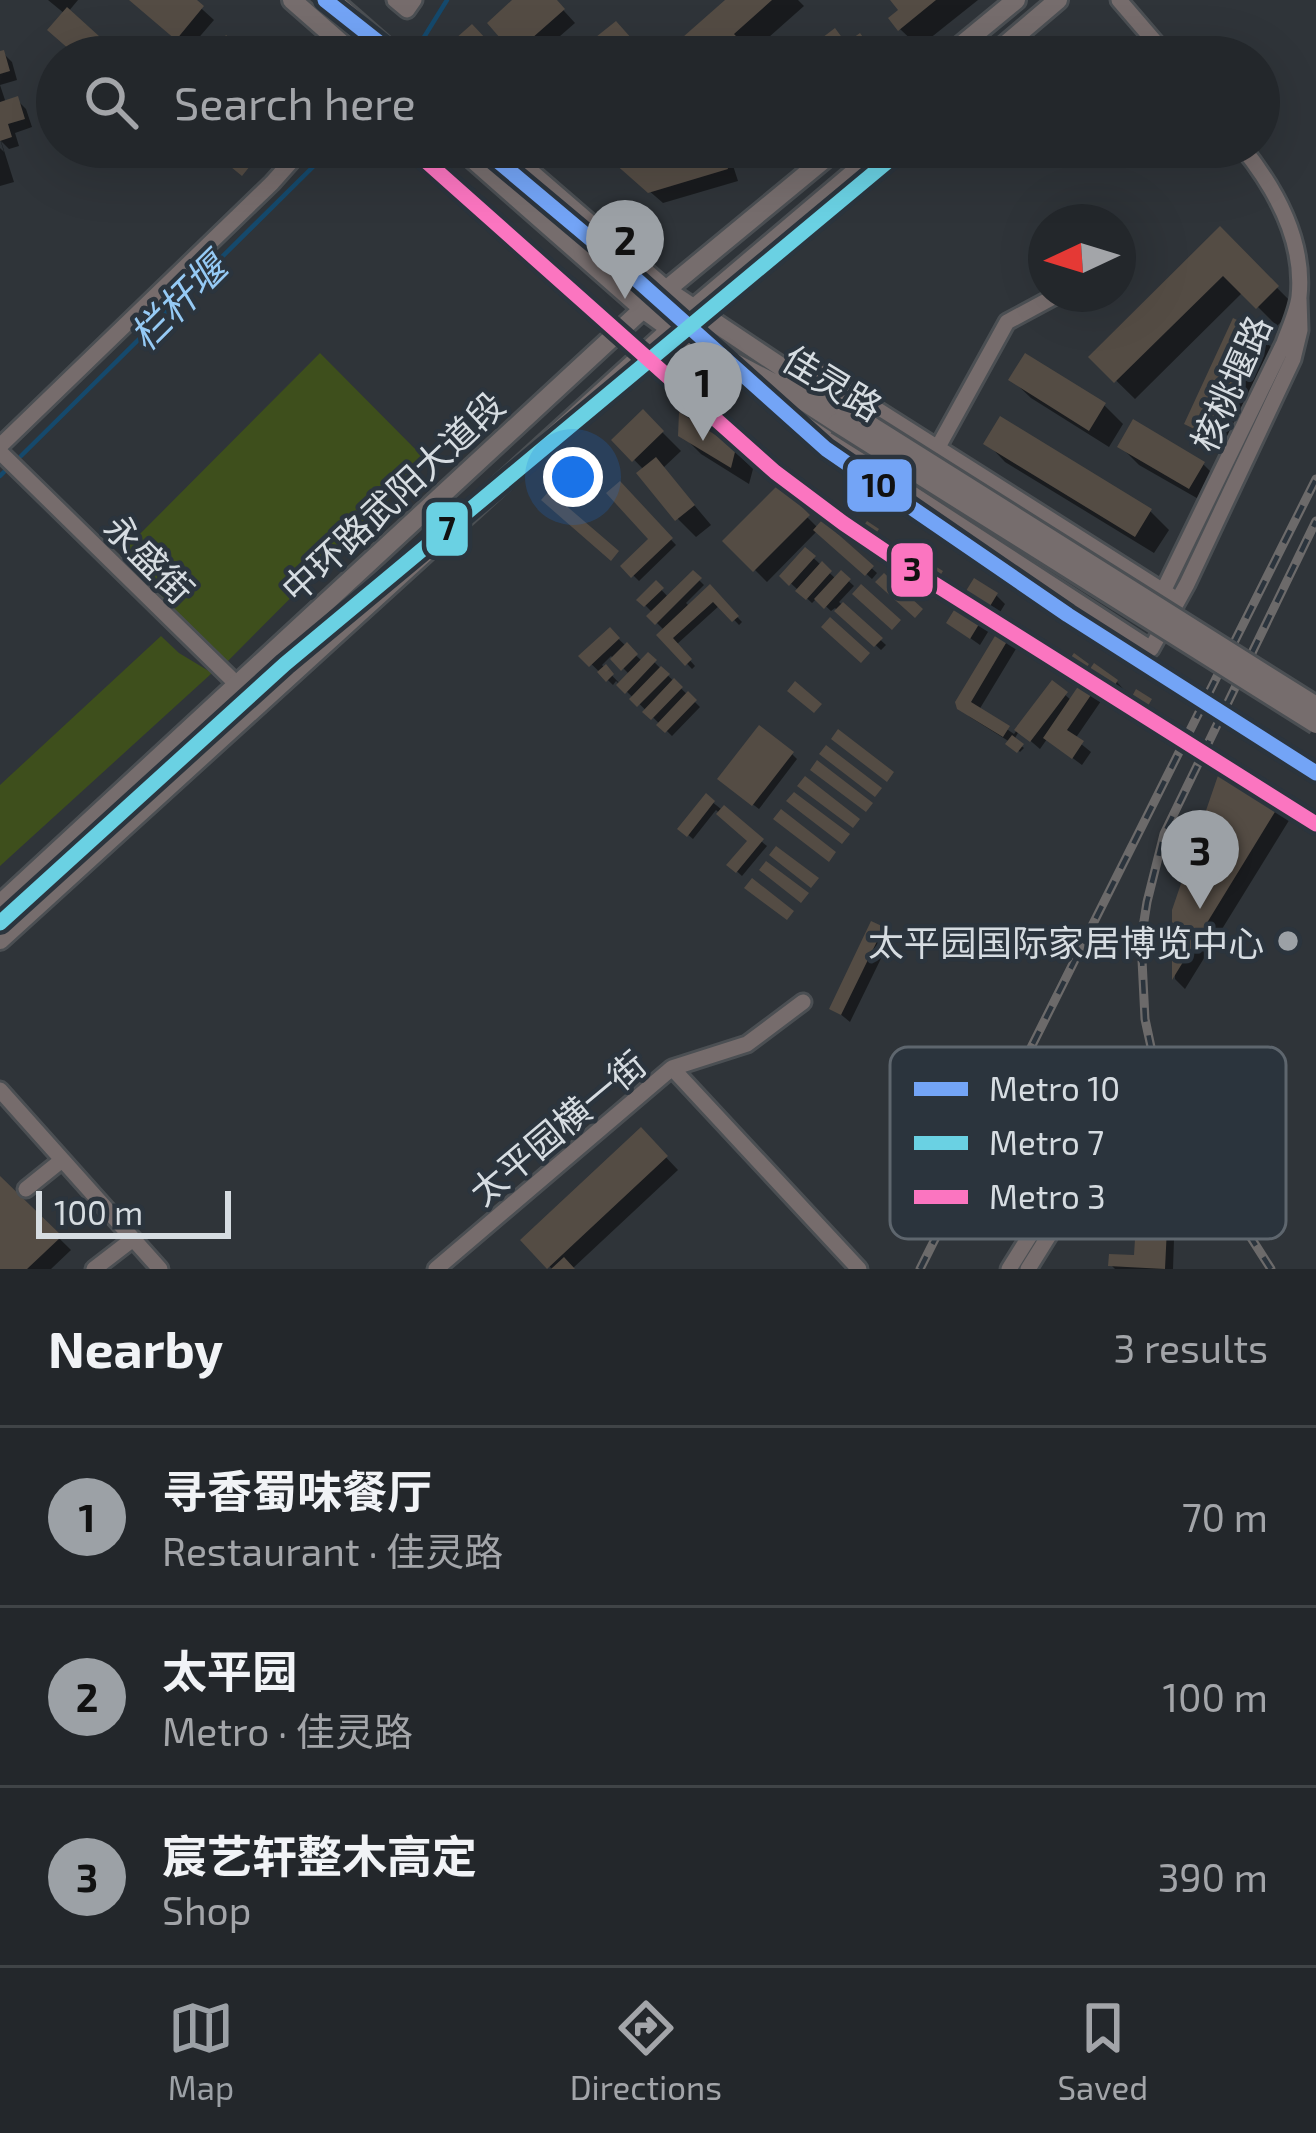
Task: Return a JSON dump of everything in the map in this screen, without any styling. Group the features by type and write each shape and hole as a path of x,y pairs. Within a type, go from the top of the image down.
{"main road":[{"path":"292,0 333,36"},
{"path":"332,0 373,36"},
{"path":"972,36 1016,0"},
{"path":"1016,36 1058,0"},
{"name":"佳灵路","path":"483,168 672,330 786,382"},
{"name":"佳灵路","path":"525,168 666,290 786,382 1316,706"},
{"name":"中环路武阳大道段","path":"0,904 643,309 814,168"},
{"name":"中环路武阳大道段","path":"0,940 693,309 859,168"},
{"name":"佳灵路","path":"840,415 1316,724"}],"street":[{"path":"395,0 407,10 414,0"},
{"path":"1118,0 1150,36"},
{"path":"0,449 285,168"},
{"name":"核桃堰路","path":"786,382 794,418 1151,649 1299,299 1296,251 1280,200 1257,168"},
{"path":"938,447 1007,322 1028,311"},
{"path":"786,382 818,372 1172,596"},
{"name":"永盛街","path":"0,449 259,706"},
{"path":"672,1069 747,1044 803,1002"},
{"name":"太平园横一街","path":"436,1269 672,1069 850,1265"},
{"path":"0,1090 160,1269"},
{"path":"26,1189 62,1160"},
{"path":"94,1269 133,1239"},
{"path":"1009,1269 1028,1239"},
{"path":"1028,1269 1047,1239"}],"green space":[{"path":"320,353 427,461 221,668 114,560"},
{"path":"161,636 212,673 0,866 0,785"}],"building":[{"path":"129,0 197,0 204,6 179,36 171,36"},
{"path":"512,0 557,0 565,9 534,36 498,36 487,23"},
{"path":"725,0 772,0 736,36 684,36"},
{"path":"890,0 936,0 898,31 888,18 898,10"},
{"path":"67,7 99,36 54,36 47,30"},
{"path":"616,21 629,36 597,36"},
{"path":"472,24 483,36 458,36"},
{"path":"4,50 10,71 0,74 0,51"},
{"path":"18,96 25,119 8,124 12,137 0,141 0,102"},
{"path":"620,168 728,169 648,193"},
{"path":"1220,226 1279,286 1256,309 1223,276 1114,383 1088,357"},
{"path":"1233,318 1258,330 1209,436 1184,424"},
{"path":"1025,353 1106,403 1089,431 1008,380"},
{"path":"643,409 664,431 632,462 611,440"},
{"path":"679,412 736,448 731,468 678,436"},
{"path":"1000,416 1152,509 1135,537 983,444"},
{"path":"1133,419 1205,462 1189,489 1117,447"},
{"path":"656,457 695,505 675,521 636,473"},
{"path":"588,458 600,472 574,493 563,480"},
{"path":"620,481 673,538 631,578 620,566 648,539 606,493"},
{"path":"779,484 810,515 753,572 722,541"},
{"path":"549,491 619,551 611,561 541,500"},
{"path":"822,520 874,566 865,576 813,530"},
{"path":"867,521 879,529 873,538 861,529"},
{"path":"805,547 816,556 789,586 779,576"},
{"path":"915,554 943,571 937,581 909,563"},
{"path":"822,561 832,571 806,600 795,591"},
{"path":"693,570 702,578 655,625 646,616"},
{"path":"841,570 851,579 824,609 814,599"},
{"path":"884,573 923,609 915,618 875,582"},
{"path":"974,578 998,593 970,639 946,623"},
{"path":"656,580 664,588 644,607 636,600"},
{"path":"710,584 739,616 732,622 713,602 673,638 692,659 685,666 656,635"},
{"path":"861,584 901,620 892,630 852,594"},
{"path":"843,602 883,638 874,647 834,611"},
{"path":"830,617 870,653 861,663 821,627"},
{"path":"1004,621 1015,628 971,702 1010,726 1003,737 957,709 955,702"},
{"path":"610,627 620,638 589,667 578,656"},
{"path":"627,642 638,654 621,671 610,659"},
{"path":"648,652 657,660 625,694 616,685"},
{"path":"1074,653 1089,664 1079,678 1064,667"},
{"path":"1094,663 1118,680 1114,687 1102,679 1067,730 1084,741 1072,759 1043,738"},
{"path":"606,664 614,674 606,682 597,672"},
{"path":"661,666 670,674 637,707 629,699"},
{"path":"674,678 683,687 651,720 642,712"},
{"path":"1052,680 1068,692 1030,742 1014,730"},
{"path":"795,681 822,704 814,713 787,691"},
{"path":"1136,689 1152,699 1146,709 1130,700"},
{"path":"688,691 697,700 665,733 656,725"},
{"path":"759,725 794,752 752,806 717,779"},
{"path":"838,729 894,772 887,782 831,739"},
{"path":"1012,735 1024,744 1017,753 1005,744"},
{"path":"826,745 882,788 875,797 819,754"},
{"path":"1225,755 1286,794 1172,980 1172,910"},
{"path":"817,760 873,803 866,812 810,770"},
{"path":"805,776 860,819 853,828 797,786"},
{"path":"794,792 850,834 842,844 786,801"},
{"path":"706,793 715,801 687,837 677,829"},
{"path":"724,805 764,839 736,873 726,865 747,841 716,814"},
{"path":"781,809 836,852 829,862 773,819"},
{"path":"776,846 819,878 811,888 769,855"},
{"path":"766,861 809,893 801,903 759,870"},
{"path":"752,878 794,911 787,920 744,888"},
{"path":"871,921 884,927 841,1015 829,1009"},
{"path":"641,1127 668,1156 547,1269 520,1240"},
{"path":"0,1176 62,1236 27,1269 0,1269"},
{"path":"1135,1239 1166,1239 1165,1269 1108,1266 1109,1254 1134,1255"},
{"path":"564,1257 575,1269 551,1269"}],"waterway":[{"name":"栏杆堰","path":"425,36 447,0"},
{"name":"栏杆堰","path":"21,456 312,168"},
{"name":"栏杆堰","path":"0,476 4,472"}],"railway":[{"path":"1031,1047 1316,479"},
{"path":"1151,1047 1141,940 1164,834 1316,521"},
{"path":"920,1269 935,1239"},
{"path":"1252,1239 1271,1269"}],"metro line":[{"name":"10","path":"325,0 370,36"},
{"name":"3","path":"434,168 775,472 843,523 1316,824"},
{"name":"10","path":"506,168 826,449 1068,615 1316,773"},
{"name":"7","path":"0,923 285,664 880,168"}],"place":[{"name":"太平园","path":"625,299"},
{"name":"寻香蜀味餐厅","path":"703,441"},
{"name":"宸艺轩整木高定","path":"1200,909"},
{"name":"太平园国际家居博览中心","path":"1288,941"}]}
